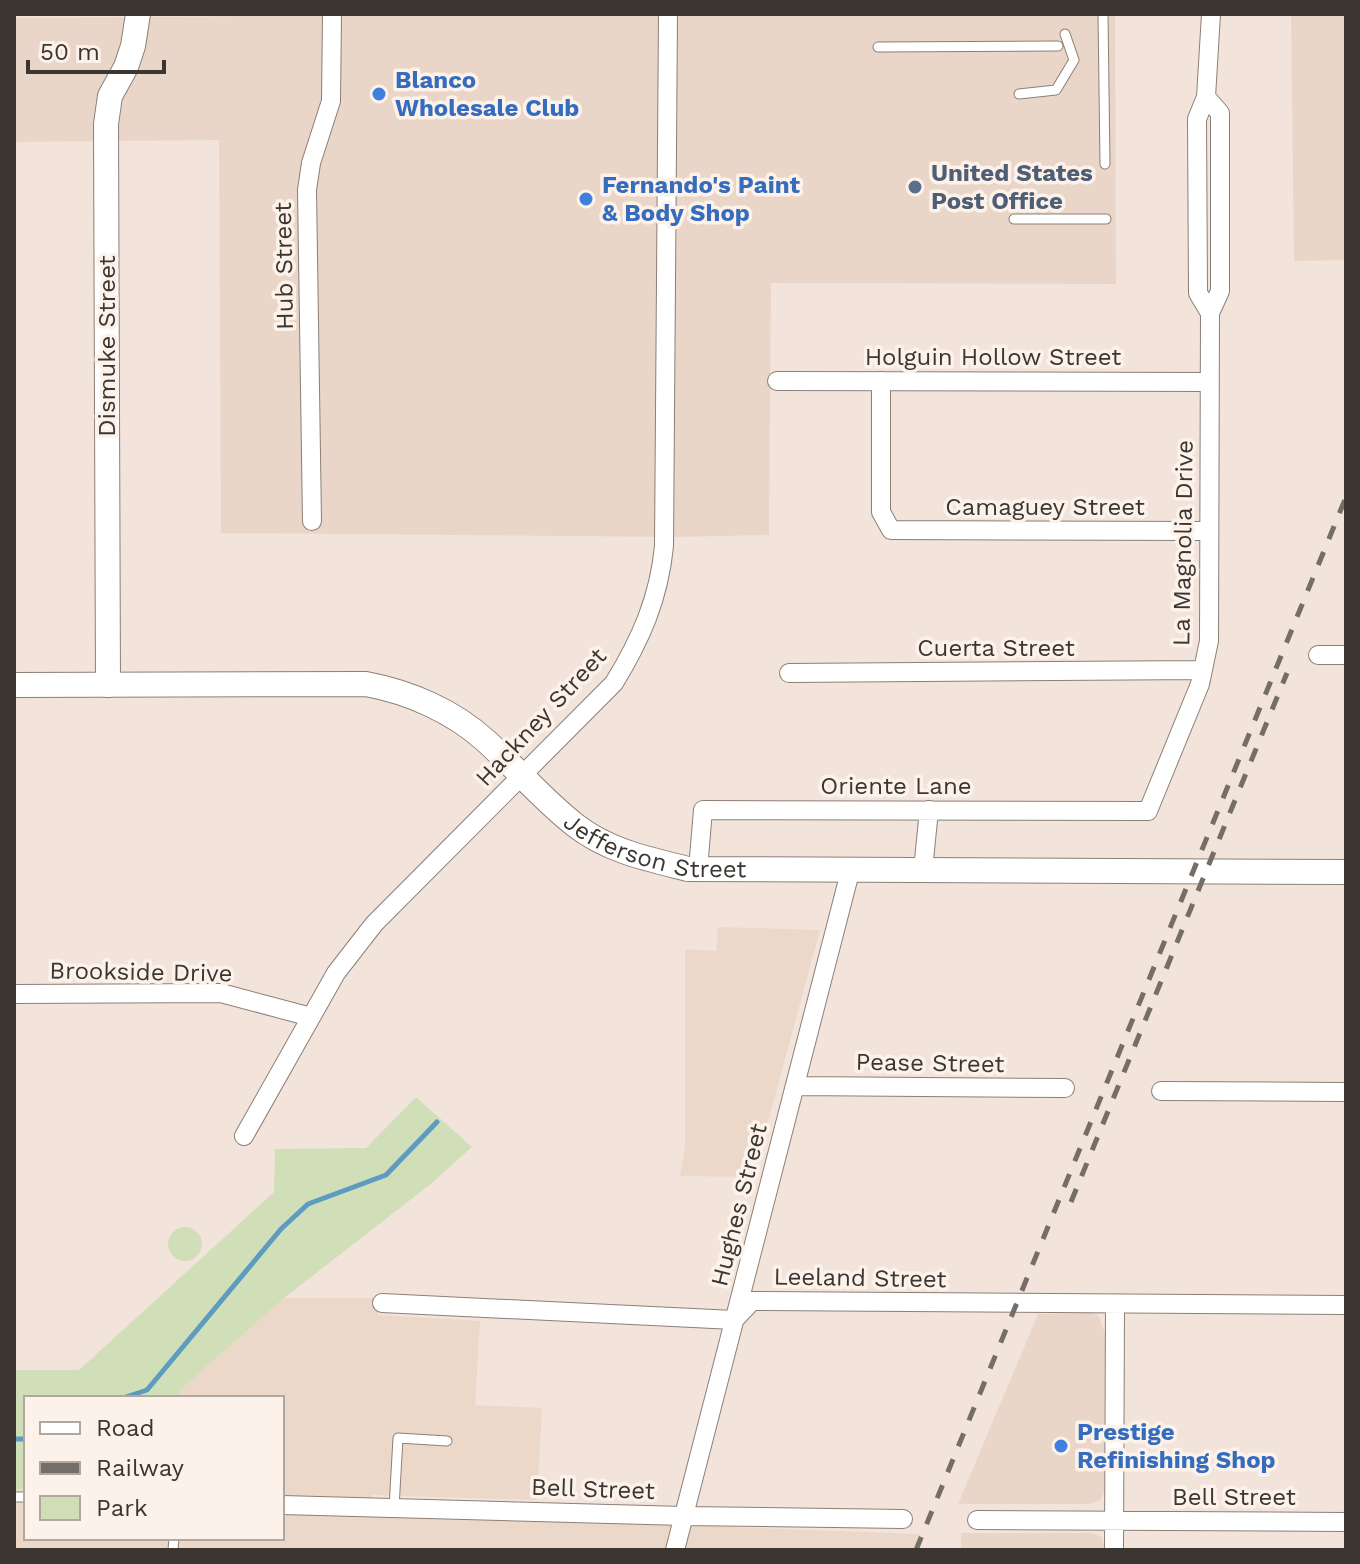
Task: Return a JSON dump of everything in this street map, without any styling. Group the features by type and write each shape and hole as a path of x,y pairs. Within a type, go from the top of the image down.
{"street":[{"name":"Dismuke Street","path":"108,685 106,124 110,96 126,67 133,46 138,14"},
{"name":"Hub Street","path":"312,521 307,190 314,152 331,101 332,14"},
{"name":"Hackney Street","path":"244,1136 336,973 374,924 614,683 651,612 661,578 664,546 668,14"},
{"name":"La Magnolia Drive","path":"1148,811 1200,684 1209,641 1210,313 1198,293 1197,119 1206,97 1211,14"},
{"name":"Holguin Hollow Street","path":"777,381 1209,382"},
{"name":"Camaguey Street","path":"881,381 881,512 891,530 1209,531"},
{"path":"1318,655 1346,655"},
{"name":"Cuerta Street","path":"789,673 1203,670"},
{"name":"Jefferson Street","path":"14,685 366,684 390,689 451,716 485,739 575,825 605,844 636,856 688,869 1346,872"},
{"name":"Oriente Lane","path":"698,869 703,810 1148,811"},
{"path":"923,870 929,810"},
{"name":"Hughes Street","path":"675,1550 850,872"},
{"name":"Brookside Drive","path":"14,994 221,993 311,1017"},
{"name":"Pease Street","path":"795,1086 1065,1088"},
{"path":"1161,1091 1346,1092"},
{"name":"Leeland Street","path":"734,1320 752,1301 1346,1305"},
{"path":"382,1303 734,1320"},
{"path":"1114,1550 1115,1304"},
{"name":"Bell Street","path":"284,1505 903,1519"},
{"name":"Bell Street","path":"977,1520 1346,1522"}],"lane":[{"path":"1103,14 1105,164"},
{"path":"1019,94 1056,90 1074,60 1065,34"},
{"path":"878,47 1058,46"},
{"path":"1014,219 1106,219"},
{"path":"394,1508 398,1438 447,1441"}],"shaded area":[{"path":"245,14 1115,14 1116,284 771,283 769,535 221,533 219,140 14,142 14,18"},
{"path":"1291,14 1346,14 1346,260 1294,261"},
{"path":"718,927 820,930 753,1177 680,1176 685,1148 685,949 716,951"},
{"path":"284,1298 379,1298 378,1315 480,1321 475,1405 542,1408 537,1500 372,1495 371,1514 920,1534 913,1550 14,1550 14,1489 24,1489 24,1540 284,1540 284,1396 179,1396 180,1390"},
{"path":"1092,1313 1099,1316 1105,1334 1104,1493 1100,1500 1089,1504 958,1504 1038,1314"},
{"path":"961,1533 1092,1533 1102,1537 1105,1550 961,1550"}],"green space":[{"path":"416,1097 472,1147 432,1183 284,1298 180,1390 179,1396 24,1396 24,1489 14,1489 14,1370 79,1370 274,1192 275,1149 366,1148"},
{"path":"185,1227 197,1232 202,1244 197,1256 185,1261 173,1256 168,1244 173,1232"}],"waterway":[{"path":"129,1396 147,1390 281,1229 308,1204 386,1175 437,1122"},
{"path":"14,1439 24,1439"}],"railway":[{"path":"916,1550 1346,497"},
{"path":"1071,1202 1287,673"}],"place":[{"name":"Blanco Wholesale Club","path":"379,94"},
{"name":"United States Post Office","path":"915,187"},
{"name":"Fernando's Paint & Body Shop","path":"586,199"},
{"name":"Prestige Refinishing Shop","path":"1061,1446"}]}
